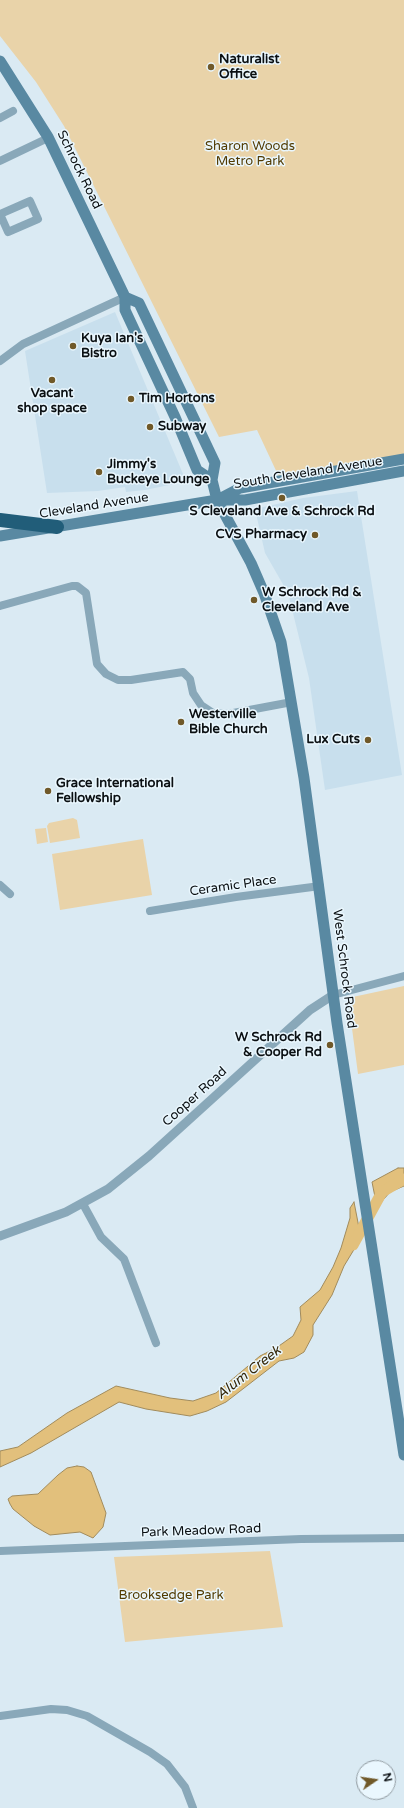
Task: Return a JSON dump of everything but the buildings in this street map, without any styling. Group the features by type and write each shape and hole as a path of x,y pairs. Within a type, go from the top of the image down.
{"highway":[{"path":"0,520 57,527"}],"main road":[{"name":"Schrock Road","path":"0,61 48,138 125,297 125,310 197,470 212,480"},
{"path":"125,297 139,303 214,463 212,480 217,500"},
{"name":"South Cleveland Avenue","path":"217,500 240,488 404,459"},
{"name":"South Cleveland Avenue","path":"217,500 245,500 404,471"},
{"name":"Cleveland Avenue","path":"0,536 217,500"},
{"name":"West Schrock Road","path":"217,500 233,528 264,593 282,642 320,886 333,995 404,1455"}],"street":[{"path":"0,118 13,112"},
{"path":"0,161 48,138"},
{"path":"30,201 38,219 8,232 2,225 0,214 30,201"},
{"path":"0,361 23,344 125,297"},
{"path":"0,606 72,586 77,586 86,593 98,664 106,674 118,680 131,680 183,672 190,679 193,693 200,705 213,713 228,714 292,702"},
{"path":"0,885 10,894"},
{"name":"Ceramic Place","path":"150,911 236,897 320,886"},
{"name":"Cooper Road","path":"0,1236 50,1219 83,1204 108,1189 134,1169 310,1010 333,995 404,976"},
{"path":"83,1204 101,1237 124,1260 156,1343"},
{"name":"Park Meadow Road","path":"0,1551 301,1539 404,1538"},
{"path":"0,1716 51,1709 67,1710 87,1716 150,1752 167,1764 185,1787 193,1808"}],"shaded area":[{"path":"115,312 183,474 179,483 145,490 126,492 125,487 98,491 47,493 25,351"},
{"path":"357,491 402,775 325,790 309,678 288,593 265,553 255,509 303,498"}],"green space":[{"name":"Sharon Woods Metro Park","path":"0,0 404,0 404,455 279,477 257,430 219,437 64,126 36,82 0,36"},
{"path":"73,818 77,820 80,838 50,843 47,826 49,823"},
{"path":"46,828 48,842 37,844 35,829"},
{"path":"143,839 152,895 60,910 52,854"},
{"path":"404,986 404,1065 358,1074 348,998"},
{"name":"Brooksedge Park","path":"270,1551 283,1627 125,1642 114,1557"}],"water":[{"path":"398,1168 404,1168 404,1186 390,1192 377,1207 372,1182"},
{"path":"354,1202 361,1238 344,1266 332,1295 313,1325 313,1335 304,1352 294,1358 279,1361 226,1402 207,1411 190,1416 146,1409 119,1402 31,1453 0,1467 0,1451 18,1447 67,1413 116,1386 170,1398 193,1401 216,1393 260,1356 276,1348 293,1336 301,1320 300,1307 320,1290 333,1267 341,1248 350,1218 350,1208"},
{"path":"77,1466 84,1467 91,1472 106,1513 103,1527 93,1538 80,1532 50,1535 34,1526 13,1509 8,1499 12,1496 38,1494 67,1468"}],"waterway":[{"name":"Alum Creek","path":"353,1245 382,1192 404,1179"}],"place":[{"name":"Naturalist Office","path":"211,67"},
{"name":"Kuya Ian's Bistro","path":"73,346"},
{"name":"Vacant shop space","path":"52,380"},
{"name":"Tim Hortons","path":"131,399"},
{"name":"Subway","path":"150,427"},
{"name":"Jimmy's Buckeye Lounge","path":"99,472"},
{"name":"S Cleveland Ave & Schrock Rd","path":"282,498"},
{"name":"CVS Pharmacy","path":"315,535"},
{"name":"W Schrock Rd & Cleveland Ave","path":"254,600"},
{"name":"Westerville Bible Church","path":"181,722"},
{"name":"Lux Cuts","path":"368,740"},
{"name":"Grace International Fellowship","path":"48,791"},
{"name":"W Schrock Rd & Cooper Rd","path":"330,1045"}]}
